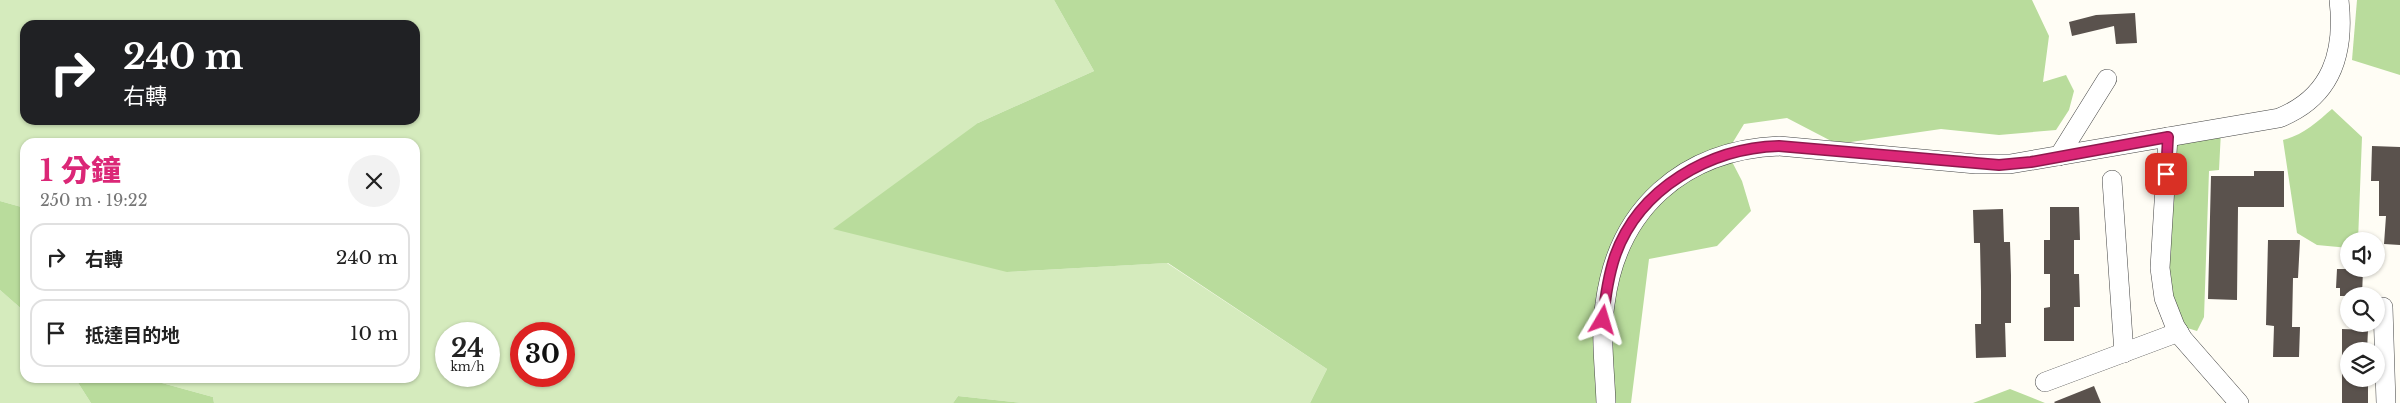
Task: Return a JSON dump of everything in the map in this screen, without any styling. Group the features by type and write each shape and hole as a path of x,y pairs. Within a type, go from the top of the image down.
{"street":[{"path":"1606,403 1603,320 1607,288 1615,255 1642,209 1669,184 1698,166 1738,151 1757,147 1779,146 1988,165 2031,162 2272,119 2289,114 2304,104 2321,87 2336,62 2341,38 2340,0"},
{"path":"2059,156 2107,79"},
{"path":"2168,137 2160,268 2164,298 2179,332 2239,403"},
{"path":"2112,180 2124,352"},
{"path":"2046,382 2179,332"},
{"path":"2383,332 2386,403"}],"green space":[{"path":"0,0 1054,0 1094,71 978,123 1007,272 1167,263 1327,369 1310,403 1023,403 958,396 953,403 214,403 213,397 162,383 420,383 420,138 20,138 20,207 0,201"},
{"path":"1054,0 2032,0 2049,36 2043,82 2066,75 2074,91 2069,110 2056,130 1999,135 1941,129 1837,144 1787,118 1744,124 1727,152 1742,181 1751,211 1717,246 1649,259 1631,403 1310,403 1327,369 1168,263 1007,272 833,229 978,123 1094,71"},
{"path":"2357,0 2400,0 2400,75 2352,60"},
{"path":"2332,109 2362,137 2358,232 2340,232 2340,247 2317,245 2297,233 2283,140 2290,138 2315,123"},
{"path":"2221,131 2219,170 2209,171 2204,317 2197,331 2181,326 2167,287 2173,138"},
{"path":"0,201 20,207 20,308 0,290"},
{"path":"0,290 20,308 20,383 78,383 91,403 0,403"},
{"path":"78,383 162,383 213,397 214,403 91,403"},
{"path":"2010,389 2045,403 1973,403"},
{"path":"958,396 1023,403 953,403"}],"building":[{"path":"2135,13 2137,43 2116,44 2114,26 2072,36 2069,22 2096,15"},
{"path":"2372,146 2400,147 2400,245 2385,244 2386,216 2379,216 2379,181 2371,181"},
{"path":"2254,171 2284,171 2284,207 2238,207 2237,300 2208,299 2211,176 2254,176"},
{"path":"2050,207 2079,207 2080,240 2074,240 2074,274 2079,274 2080,307 2074,307 2074,341 2044,341 2044,308 2050,307 2050,274 2044,274 2044,240 2050,240"},
{"path":"2003,209 2004,242 2010,242 2011,275 2011,323 2005,323 2006,357 1976,358 1975,324 1981,324 1981,291 1980,243 1974,243 1973,210"},
{"path":"2268,240 2300,240 2298,278 2293,278 2292,327 2300,327 2299,357 2273,357 2274,326 2266,325"},
{"path":"2337,269 2340,269 2340,277 2363,277 2362,287 2336,288"},
{"path":"2342,332 2368,332 2367,342 2342,342"},
{"path":"2094,386 2101,403 2054,402"},
{"path":"2342,387 2368,387 2368,403 2342,403"}],"route":[{"path":"1603,320 1607,288 1615,255 1642,209 1661,190 1688,172 1698,166 1738,151 1757,147 1779,146 1999,165 2031,162 2168,137 2166,174"}]}
